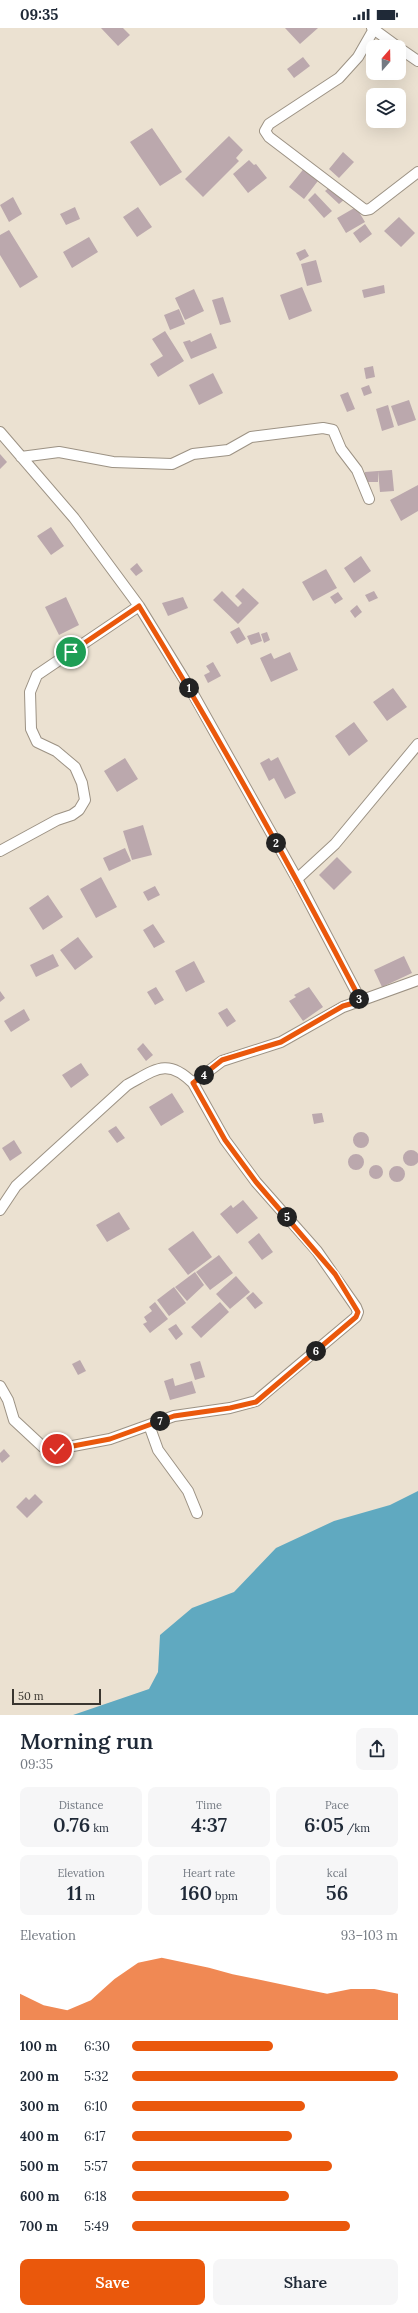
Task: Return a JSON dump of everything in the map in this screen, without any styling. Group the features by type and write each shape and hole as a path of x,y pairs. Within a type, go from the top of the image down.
{"street":[{"path":"388,40 373,29 349,69 339,78 269,124 265,131 270,137 365,210 370,209 418,172"},
{"path":"406,53 418,61"},
{"path":"21,457 58,452 114,462 172,464 193,454 228,450 251,437 323,428 333,430 341,449 357,470 369,499"},
{"path":"0,432 74,518 139,606 192,692 297,879 361,1001"},
{"path":"0,851 57,820 72,815 80,810 85,800 82,783 75,768 56,751 37,742 31,729 30,692 37,675 139,606"},
{"path":"297,879 335,844 418,744"},
{"path":"193,1083 222,1060 281,1042 343,1006 418,980"},
{"path":"0,1210 16,1186 127,1086 163,1067 172,1068 193,1083 225,1140 256,1182 335,1274 358,1312 356,1317 256,1402 230,1408 174,1416 110,1439 57,1449 43,1447 14,1420 8,1400 0,1386"},
{"path":"149,1425 158,1450 188,1491 197,1513"}],"water":[{"path":"418,1491 418,1715 73,1715 149,1689 158,1672 160,1635 192,1608 234,1592 276,1548 334,1521 390,1505"}],"building":[{"path":"101,28 123,28 130,35 118,46"},
{"path":"285,28 318,28 300,44"},
{"path":"303,57 310,66 294,78 287,69"},
{"path":"152,128 182,172 160,186 130,142"},
{"path":"229,136 243,150 236,158 239,161 203,197 185,179"},
{"path":"343,152 354,162 339,178 329,169"},
{"path":"249,160 254,165 256,164 267,178 248,193 233,174"},
{"path":"306,166 321,177 304,199 289,187"},
{"path":"331,186 345,199 339,204 325,191"},
{"path":"315,193 332,211 324,218 308,200"},
{"path":"13,197 22,214 9,222 0,205"},
{"path":"75,207 80,219 66,225 60,214"},
{"path":"138,207 152,227 137,237 123,217"},
{"path":"356,207 365,222 346,233 337,218"},
{"path":"399,217 415,233 401,247 384,231"},
{"path":"365,224 372,234 360,243 353,233"},
{"path":"9,230 38,277 20,288 0,255 0,235"},
{"path":"89,237 98,252 72,268 63,252"},
{"path":"305,249 309,256 300,261 296,253"},
{"path":"316,260 322,282 307,286 301,264"},
{"path":"384,285 385,293 364,298 362,290"},
{"path":"302,287 312,311 289,320 280,295"},
{"path":"194,289 204,311 185,320 175,298"},
{"path":"223,297 231,322 220,325 212,300"},
{"path":"179,309 185,324 170,330 164,315"},
{"path":"165,331 184,361 158,377 150,364 163,356 152,339"},
{"path":"211,333 217,348 191,359 183,342 190,340 191,342"},
{"path":"373,366 375,377 366,379 364,368"},
{"path":"213,373 223,393 199,405 189,385"},
{"path":"369,385 372,393 364,396 361,388"},
{"path":"348,392 355,409 347,412 340,395"},
{"path":"409,400 416,420 398,426 391,406"},
{"path":"388,405 394,427 382,431 376,409"},
{"path":"0,454 7,462 0,469"},
{"path":"392,470 394,491 380,492 378,471"},
{"path":"378,471 378,482 365,482 365,472"},
{"path":"418,485 418,511 401,521 390,500"},
{"path":"51,527 64,546 51,555 37,536"},
{"path":"361,556 371,571 354,583 344,568"},
{"path":"137,563 143,571 136,576 130,569"},
{"path":"326,569 337,588 313,601 302,582"},
{"path":"243,588 259,603 238,624 213,600 222,591 238,607 242,603 235,596"},
{"path":"374,591 378,598 369,602 365,595"},
{"path":"338,592 343,599 335,604 330,597"},
{"path":"66,597 79,625 59,635 45,607"},
{"path":"183,597 188,608 168,616 162,603"},
{"path":"357,605 362,612 355,618 350,611"},
{"path":"239,627 246,639 237,644 230,632"},
{"path":"259,632 262,641 251,645 247,636"},
{"path":"267,632 270,640 264,643 261,634"},
{"path":"290,652 298,670 271,682 260,658 271,653 274,659"},
{"path":"213,662 221,676 208,683 204,675 210,672 206,666"},
{"path":"393,688 407,707 387,721 373,702"},
{"path":"354,722 368,741 349,756 335,736"},
{"path":"278,757 296,793 285,799 274,778 269,781 260,763 269,758 271,761"},
{"path":"125,758 138,779 117,792 104,771"},
{"path":"143,825 152,855 132,860 123,831"},
{"path":"125,848 131,861 109,871 103,858"},
{"path":"337,857 352,872 334,890 319,875"},
{"path":"101,877 117,907 96,918 80,889"},
{"path":"155,886 160,895 148,901 143,892"},
{"path":"48,895 63,917 43,930 29,908"},
{"path":"153,924 165,942 154,948 143,930"},
{"path":"78,937 93,957 75,970 60,950"},
{"path":"53,954 59,966 36,977 30,965"},
{"path":"404,956 412,973 382,987 374,970"},
{"path":"194,961 205,982 186,992 175,971"},
{"path":"156,987 164,1000 155,1005 147,992"},
{"path":"309,987 323,1007 303,1021 289,1001 296,997 294,995"},
{"path":"0,991 5,998 0,1002"},
{"path":"227,1008 236,1021 227,1027 218,1013"},
{"path":"24,1009 30,1020 11,1032 4,1021"},
{"path":"143,1043 153,1055 146,1061 137,1049"},
{"path":"81,1063 89,1075 71,1088 62,1075"},
{"path":"172,1093 184,1112 161,1126 149,1107"},
{"path":"322,1113 324,1122 314,1124 312,1114"},
{"path":"116,1126 125,1138 117,1143 108,1131"},
{"path":"361,1132 367,1134 369,1140 367,1146 361,1148 355,1146 353,1140 355,1134"},
{"path":"14,1140 22,1153 10,1161 2,1148"},
{"path":"411,1150 417,1152 419,1158 417,1164 411,1166 405,1164 403,1158 405,1152"},
{"path":"356,1154 362,1156 364,1162 362,1168 356,1170 350,1168 348,1162 350,1156"},
{"path":"373,1165 379,1165 383,1169 383,1175 379,1179 373,1179 369,1175 369,1169"},
{"path":"397,1166 403,1168 405,1174 403,1180 397,1182 391,1180 389,1174 391,1168"},
{"path":"243,1200 258,1218 237,1234 220,1214 231,1205 233,1208"},
{"path":"119,1212 130,1229 107,1242 96,1225"},
{"path":"193,1231 212,1257 188,1275 168,1249"},
{"path":"259,1233 273,1252 262,1260 248,1242"},
{"path":"219,1255 233,1273 210,1290 196,1272"},
{"path":"195,1272 204,1285 187,1301 175,1287"},
{"path":"236,1276 250,1292 230,1309 216,1294"},
{"path":"174,1287 186,1303 169,1316 157,1300"},
{"path":"253,1292 263,1303 255,1309 246,1298"},
{"path":"155,1302 168,1319 150,1333 143,1324 147,1322 144,1317 152,1311 149,1307"},
{"path":"220,1302 229,1312 201,1338 191,1327"},
{"path":"176,1324 183,1334 176,1340 168,1329"},
{"path":"80,1360 86,1371 78,1375 72,1364"},
{"path":"200,1361 205,1377 195,1380 190,1364"},
{"path":"173,1378 175,1386 192,1381 196,1393 170,1400 164,1381"},
{"path":"4,1449 10,1456 2,1463 0,1460 0,1453"},
{"path":"35,1494 43,1502 27,1518 16,1507 26,1497 29,1500"}],"route":[{"path":"57,1449 110,1439 174,1416 230,1408 256,1402 356,1317 358,1312 335,1274 317,1251 256,1182 225,1140 193,1083 222,1060 281,1042 343,1006 361,1001 297,879 250,798 192,692 139,606 71,652"}]}
